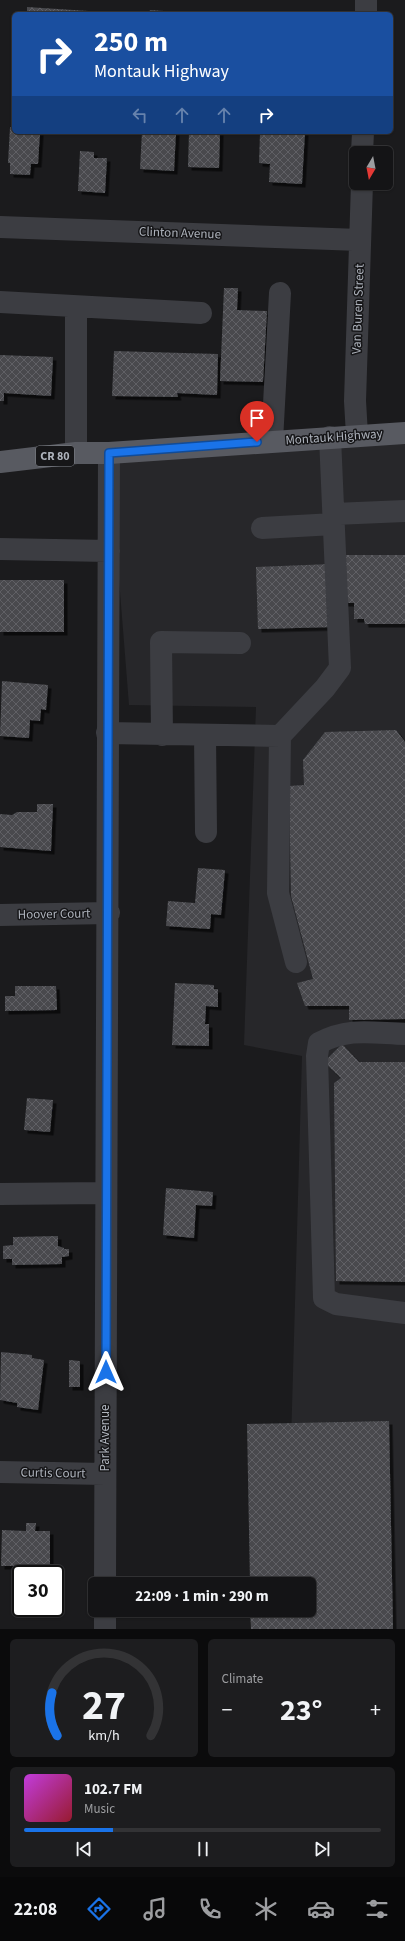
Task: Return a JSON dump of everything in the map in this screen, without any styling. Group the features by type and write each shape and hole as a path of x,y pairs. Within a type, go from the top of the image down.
{"main road":[{"name":"Montauk Highway","path":"0,462 76,453 109,453 405,433"}],"street":[{"path":"366,0 366,12"},
{"path":"362,146 363,134"},
{"name":"Van Buren Street","path":"357,436 355,401 362,190"},
{"name":"Clinton Avenue","path":"0,227 360,240"},
{"path":"272,441 280,293"},
{"path":"0,302 201,313"},
{"path":"76,307 76,453"},
{"path":"296,962 278,892 280,736 324,688 340,668 330,437"},
{"name":"Park Avenue","path":"105,1577 106,1193 109,913 107,734 109,453"},
{"path":"262,528 405,511"},
{"path":"0,549 108,551"},
{"path":"162,734 161,642 240,643"},
{"path":"107,734 280,736"},
{"path":"205,735 206,832"},
{"name":"Hoover Court","path":"0,915 109,913"},
{"path":"405,1034 351,1032 333,1036 319,1043 317,1056 324,1298 336,1304 405,1313"},
{"path":"0,1194 106,1193"},
{"name":"Curtis Court","path":"0,1472 105,1474"},
{"path":"105,1617 105,1629"}],"shaded area":[{"path":"405,433 405,1629 286,1629 301,1617 316,1617 316,1577 287,1577 302,1056 244,1045 256,707 129,705 109,453"}],"building":[{"path":"27,7 104,12 27,12"},
{"path":"150,10 178,12 150,12"},
{"path":"10,127 12,127 12,134 40,134 38,164 31,164 30,175 10,174 10,163 8,163"},
{"path":"142,134 176,134 174,171 140,169"},
{"path":"189,134 220,134 219,168 188,167"},
{"path":"260,134 305,134 302,184 269,182 270,164 259,163"},
{"path":"80,151 94,152 94,158 107,158 105,193 78,191"},
{"path":"224,288 238,288 237,310 267,311 263,382 220,381"},
{"path":"114,351 218,354 217,395 177,393 178,397 112,396"},
{"path":"0,355 53,357 51,396 4,393 4,401 0,401"},
{"path":"342,555 405,555 405,624 365,624 364,619 354,619 354,603 342,603"},
{"path":"331,564 333,627 258,629 256,567"},
{"path":"0,580 64,580 64,632 0,632"},
{"path":"2,681 48,685 46,710 41,709 40,721 30,720 29,738 0,736"},
{"path":"396,730 405,742 405,1019 349,1020 349,1006 305,1006 297,983 313,979 291,896 289,786 304,785 303,760 325,732"},
{"path":"37,804 53,804 51,851 0,847 0,814 12,815 17,812 37,812"},
{"path":"198,868 225,870 221,915 211,914 210,929 166,926 168,901 195,903"},
{"path":"175,983 214,985 214,989 218,989 218,1007 206,1006 205,1024 209,1024 209,1046 172,1045"},
{"path":"15,986 56,986 57,1010 5,1011 5,996 15,996"},
{"path":"342,1044 359,1062 405,1062 405,1282 336,1281 334,1083 341,1078 324,1062"},
{"path":"27,1098 53,1100 50,1132 24,1130"},
{"path":"166,1188 213,1192 212,1206 196,1205 194,1238 163,1235"},
{"path":"58,1236 58,1246 64,1249 69,1249 69,1256 62,1257 62,1264 12,1265 12,1259 3,1259 3,1246 13,1245 13,1237"},
{"path":"1,1352 32,1355 32,1358 44,1360 38,1410 17,1407 17,1403 0,1400"},
{"path":"69,1360 80,1361 80,1387 69,1387"},
{"path":"389,1421 393,1629 251,1629 250,1617 316,1617 316,1577 250,1577 247,1424"},
{"path":"26,1523 36,1523 35,1531 50,1531 50,1565 1,1566 2,1530 26,1531"}],"route":[{"path":"106,1372 106,1178 109,913 107,734 109,453 257,442"}]}
